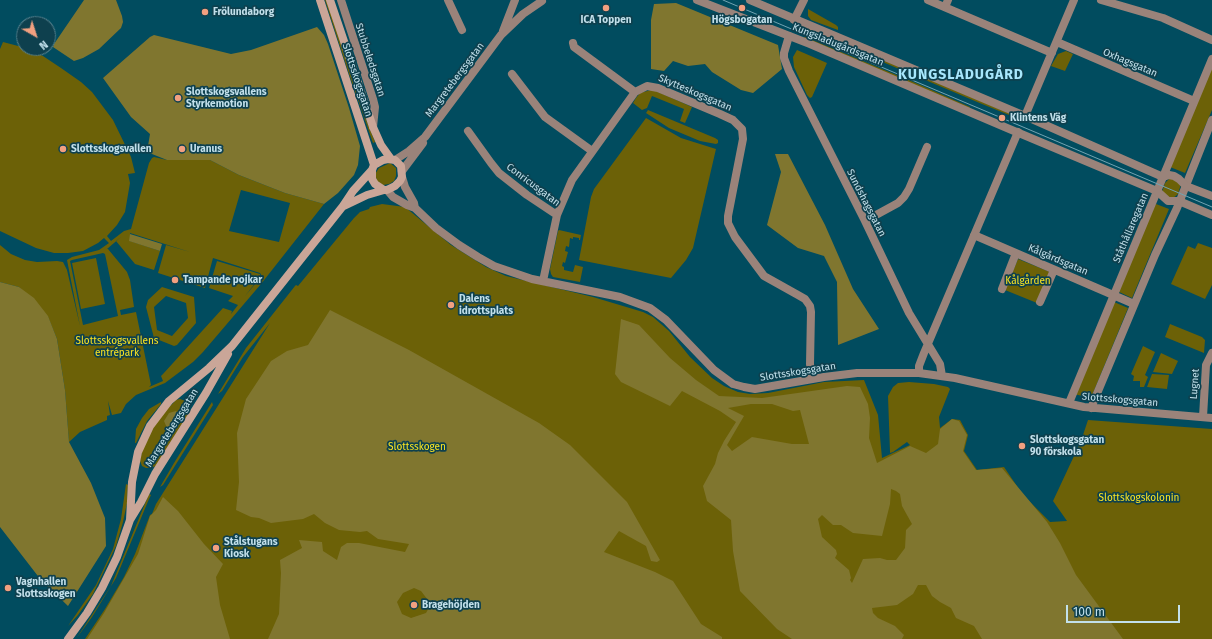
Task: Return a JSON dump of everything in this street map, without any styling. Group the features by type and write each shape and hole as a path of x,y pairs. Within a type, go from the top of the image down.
{"main road":[{"name":"Slottsskogsgatan","path":"320,0 373,168"},
{"name":"Slottsskogsgatan","path":"331,1 373,127 381,145 393,160"},
{"name":"Margretebergsgatan","path":"130,520 132,482 136,461 138,452 150,426 169,401 192,383 232,346 343,206 353,191 373,168 383,160 393,160"},
{"path":"393,160 401,166 402,174"},
{"path":"373,168 372,180 375,184 386,190"},
{"name":"Margretebergsgatan","path":"343,206 367,195 386,190 398,184 402,174"},
{"name":"Margretebergsgatan","path":"68,639 87,613 105,583 117,557 130,520 155,474 215,378 232,346"}],"street":[{"name":"Stubbeledsgatan","path":"341,0 373,99 375,107 373,127"},
{"path":"448,0 462,30"},
{"name":"Margretebergsgatan","path":"501,35 514,0"},
{"name":"Margretebergsgatan","path":"393,160 409,151 425,137 501,35 523,14 542,0"},
{"name":"Kungsladugårdsgatan","path":"697,0 810,44 1157,191 1168,201 1179,201 1212,215"},
{"name":"Kungsladugårdsgatan","path":"750,0 794,20 1025,116 1163,177 1169,175 1174,176 1186,186 1212,196"},
{"path":"794,20 804,0"},
{"path":"928,0 947,4 1052,53"},
{"path":"1025,116 1074,0"},
{"path":"1101,0 1163,18 1212,40"},
{"name":"Sundshagsgatan","path":"789,36 784,53 784,58 789,71 909,313 940,364 942,376"},
{"name":"Oxhagsgatan","path":"1057,42 1194,101"},
{"path":"543,281 557,215 572,180 635,92 576,48 573,43"},
{"name":"Ståthållaregatan","path":"1068,404 1212,60"},
{"path":"512,74 545,117 592,151"},
{"name":"Skytteskogsgatan","path":"635,92 648,86 658,88 733,120 742,129 743,139 728,216 728,223 735,237 764,276 805,299 810,306 810,364 812,378"},
{"path":"1091,408 1134,304 1186,186 1212,120"},
{"name":"Conricusgatan","path":"468,131 490,163 499,173 527,195 557,215"},
{"path":"919,373 928,345 1018,132"},
{"name":"Margretebergsgatan","path":"402,174 423,144 425,137"},
{"path":"864,221 898,204 904,197 909,190 927,147"},
{"name":"Slottsskogsgatan","path":"402,174 405,187 414,203 415,208"},
{"name":"Slottsskogsgatan","path":"386,190 392,197 415,208 436,228 478,257 508,271 543,281 620,297 650,308 666,320 714,370 733,384 755,388 812,378 857,373 919,373 942,376 1091,408 1212,418"},
{"name":"Kålgårdsgatan","path":"974,235 1134,304"},
{"path":"1002,288 1016,253"},
{"path":"1040,302 1054,270"},
{"name":"Lugnet","path":"1203,417 1206,365 1212,353"}],"green space":[{"path":"84,0 116,0 122,16 123,22 121,28 99,49 74,61 56,49 56,41"},
{"path":"325,0 327,0 361,107 375,142 373,143 349,74"},
{"path":"676,3 778,45 782,69 753,93 741,90 712,72 705,64 688,66 673,61 664,71 651,69 651,20 654,4"},
{"path":"808,9 836,25 838,30 811,20 808,16"},
{"path":"317,27 324,35 328,44 360,146 358,165 354,175 338,193 324,204 285,193 239,175 210,160 167,160 147,152 150,134 131,117 103,78 154,35 231,54 251,50"},
{"path":"809,28 1011,114 1009,115 982,104 807,30"},
{"path":"805,37 970,107 969,109 804,38"},
{"name":"Slottsskogsvallens entrépark","path":"3,42 16,45 16,56 43,56 81,82 92,92 113,120 131,157 135,173 128,174 130,183 125,212 117,225 107,236 111,241 124,231 131,229 149,163 154,157 167,160 210,160 239,175 285,193 324,204 261,284 193,362 165,383 136,395 126,404 121,413 112,415 108,401 110,415 107,416 107,420 80,432 69,442 65,390 57,339 48,317 19,287 0,282 0,245 11,254 25,260 37,262 63,262 67,270 80,326 67,260 72,257 99,250 109,243 104,238 83,251 68,253 54,253 36,248 0,231 0,49","holes":["241,190 290,203 279,242 229,231","130,233 190,252 166,245 158,273 205,288 213,258 260,273 262,276 245,296 260,277 260,274 217,261 209,288 233,296 228,301 238,305 231,314 232,311 223,308 161,376 163,381 149,387 151,385 136,312 121,315 120,310 134,307 130,280 127,272 107,249 116,241 135,264 154,270 160,251 130,241","103,253 105,254 118,316 83,325 70,261"]},
{"path":"797,50 827,63 812,97 810,98 807,95 794,67 793,57"},
{"path":"1066,51 1073,54 1065,71 1051,66 1058,54"},
{"path":"1212,67 1212,110 1185,173 1170,167"},
{"path":"651,90 692,107 685,123 680,121 684,109 652,96 647,108 642,110 633,103 640,93"},
{"path":"648,110 715,138 718,140 718,143 716,144 700,141 669,128 646,113"},
{"path":"646,118 681,138 716,149 693,248 686,260 671,278 579,260 591,197 594,189"},
{"path":"775,154 788,154 825,225 853,289 879,329 838,345 837,282 824,256 798,248 767,225 781,172"},
{"path":"390,163 396,168 396,176 394,181 383,185 377,181 375,174 379,168"},
{"path":"1170,178 1181,184 1178,194 1172,199 1162,192 1165,183"},
{"name":"Slottsskogen","path":"382,204 405,207 451,245 486,267 506,276 593,297 643,312 653,317 669,331 690,357 712,378 724,386 738,392 750,394 768,393 824,382 864,380 878,415 882,458 910,445 907,442 890,453 888,396 893,387 898,383 909,382 948,387 950,389 939,417 940,428 952,419 960,420 968,435 964,451 977,470 1004,467 1023,495 1050,522 1067,521 1053,501 1081,441 1088,420 1212,429 1212,639 85,639 124,577 156,504 270,323 243,357 222,391 218,394 246,348 295,286 298,286 354,218 360,212 369,209 370,207"},
{"path":"1156,204 1169,209 1132,298 1117,291"},
{"path":"559,230 581,235 580,240 579,238 570,238 569,247 566,246 565,251 568,252 565,263 563,262 562,266 564,267 564,270 573,272 575,265 583,267 580,282 553,277 551,274 550,269"},
{"path":"130,234 162,244 160,251 129,241"},
{"path":"1198,243 1212,248 1212,285 1205,299 1171,284 1188,246 1195,249"},
{"path":"96,258 105,304 81,309 72,263"},
{"name":"Kålgården","path":"1018,259 1050,272 1037,303 1005,290"},
{"path":"0,282 19,287 34,298 48,316 57,339 65,390 69,442 91,483 105,518 106,546 68,606 41,580 0,527"},
{"path":"162,287 194,297 196,323 177,345 174,346 154,338 146,307 148,300","holes":["166,296 186,303 188,318 172,336 157,330 154,307"]},
{"path":"1114,302 1128,308 1091,398 1074,394"},
{"path":"330,310 409,350 539,423 570,445 627,502 660,560 657,562 651,561 646,546 619,531 604,552 655,572 673,581 701,624 722,637 722,639 268,639 279,614 281,573 280,560 302,548 299,540 322,542 323,551 337,560 341,547 347,543 359,543 405,552 409,544 378,539 367,531 360,532 339,530 325,523 314,514 303,519 271,523 259,518 251,517 236,510 239,482 237,433 246,399 271,361 287,351 308,345","holes":["414,588 421,591 431,604 426,613 411,618 402,614 397,602 403,593"]},
{"path":"621,319 639,325 670,358 696,380 719,396 762,398 847,386 860,387 868,404 870,418 869,438 877,463 910,446 926,453 938,444 940,429 952,419 959,421 967,435 963,451 976,470 1002,468 1047,522 1060,543 1076,575 1123,639 982,639 974,626 956,618 951,608 932,596 926,585 918,585 913,594 897,605 872,608 873,613 878,618 895,626 904,635 902,639 792,639 777,629 740,591 733,551 731,520 707,501 703,486 715,464 718,453 724,441 736,422 720,411 682,391 670,406 621,382 615,374","holes":["751,404 772,404 793,411 800,410 809,444 792,444 752,437 732,451 727,445 744,416 728,408","891,489 900,494 902,506 912,524 906,530 905,548 896,560 880,558 863,559 852,583 850,580 849,570 835,558 837,554 836,550 822,537 818,519 822,515 833,525 841,525 853,533 882,536 890,504"]},
{"path":"1170,324 1202,337 1205,340 1204,353 1165,337"},
{"path":"1143,346 1155,352 1145,375 1148,377 1144,387 1140,387 1140,381 1133,381 1134,376 1131,374"},
{"path":"1161,353 1178,361 1172,374 1153,372"},
{"path":"1152,374 1169,375 1167,389 1147,387"},
{"path":"180,399 188,402 190,407 189,413 156,466 146,468 142,466 140,461 142,451 155,424 176,400"},
{"path":"161,402 147,421 135,443 136,429 142,418 149,409"},
{"path":"212,402 213,405 163,485 160,487 174,463"},
{"path":"176,411 181,417 181,421 174,429 167,428 164,421 169,413"},
{"path":"126,484 128,485 127,503 116,546 93,594 68,626 96,585 113,549 121,519"},
{"path":"149,494 151,495 116,578 92,617 76,639 111,586"},
{"path":"163,497 178,511 204,544 223,564 216,577 220,605 230,639 87,639 104,613 138,554 150,516 156,510"}],"tram line":[{"path":"723,0 1212,207"}],"place":[{"name":"ICA Toppen","path":"606,8"},
{"name":"Högsbogatan","path":"742,8"},
{"name":"Frölundaborg","path":"205,12"},
{"name":"Slottskogsvallens Styrkemotion","path":"178,98"},
{"name":"Klintens Väg","path":"1002,118"},
{"name":"Slottsskogsvallen","path":"63,149"},
{"name":"Uranus","path":"182,149"},
{"name":"Tampande pojkar","path":"175,280"},
{"name":"Dalens idrottsplats","path":"451,305"},
{"name":"Slottskogsgatan 90 förskola","path":"1022,446"},
{"name":"Stålstugans Kiosk","path":"216,548"},
{"name":"Vagnhallen Slottsskogen","path":"8,588"},
{"name":"Bragehöjden","path":"414,605"}],"district":[{"name":"KUNGSLADUGÅRD","path":"961,75"}],"park label":[{"name":"Slottskogskolonin","path":"1139,498"}]}
